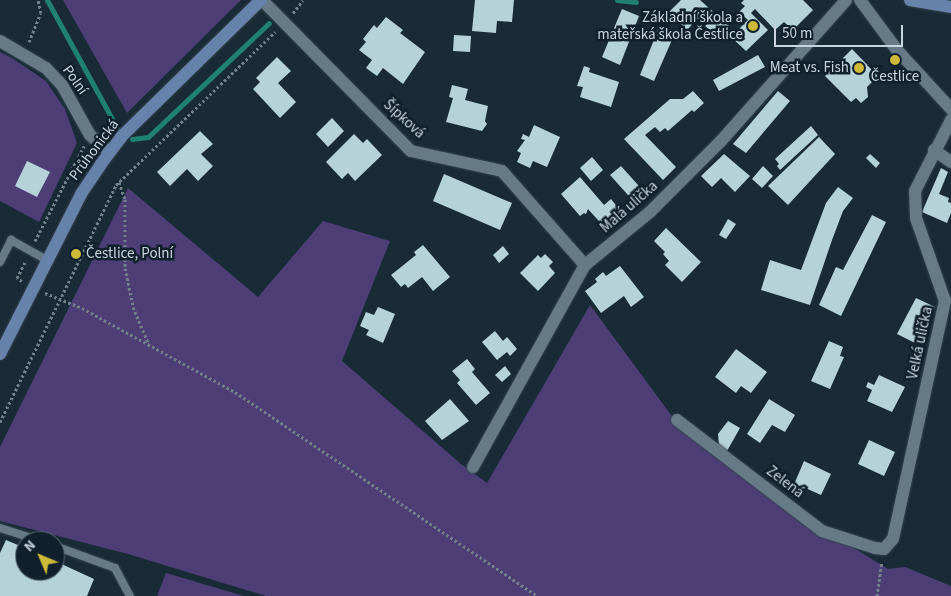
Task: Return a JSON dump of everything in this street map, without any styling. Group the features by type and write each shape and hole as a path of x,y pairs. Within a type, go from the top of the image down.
{"street":[{"name":"Šípková","path":"261,0 411,151 502,171 585,265"},
{"name":"Průhonická","path":"0,354 81,194 109,152 261,0"},
{"name":"Malá ulička","path":"473,467 585,265 650,212 721,142 846,0"},
{"path":"860,0 897,50 951,109"},
{"path":"910,0 951,7"},
{"name":"Polní","path":"0,41 46,68 62,85 90,135 109,152"},
{"name":"Velká ulička","path":"884,548 893,539 896,530 946,301 916,218 915,191 934,150 951,120"},
{"path":"934,150 951,162"},
{"name":"Zelená","path":"677,420 822,531 875,548 884,548"}],"lane":[{"path":"0,262 11,240 47,260"},
{"path":"0,528 15,533"},
{"path":"65,550 114,568 130,596"}],"path":[{"path":"24,54 41,13 38,0"},
{"path":"0,422 119,182 284,23 303,0"},
{"path":"119,182 125,199 123,239 125,268 133,307 148,344"},
{"path":"59,300 82,308 235,392 537,596"},
{"path":"877,596 884,548"}],"shaded area":[{"path":"63,0 241,0 127,113"},
{"path":"0,52 46,81 65,109 77,143 39,222 0,201"},
{"path":"128,188 258,297 323,221 390,241 342,361 461,464 487,483 590,305 674,419 807,519 888,569 905,567 951,586 951,596 266,596 128,554 65,538 65,531 39,531 0,521 0,447"},
{"path":"166,573 244,596 157,596"}],"building":[{"path":"475,0 514,0 512,22 497,21 496,33 472,31"},
{"path":"681,0 700,0 729,26 719,38 697,19 687,30 669,12"},
{"name":"Základní škola a mateřská škola Čestlice","path":"744,0 803,0 813,10 793,30 784,22 775,30 755,9 751,13 768,30 746,51 731,37 748,20 739,12 745,6 741,3"},
{"path":"622,9 639,16 620,65 602,57"},
{"path":"386,17 403,30 400,33 425,52 403,84 383,68 377,76 366,68 372,60 359,50 366,42 363,39 374,25 377,28"},
{"path":"659,27 675,33 654,81 640,75"},
{"path":"454,35 471,36 470,52 453,51"},
{"path":"852,49 878,76 867,87 868,97 861,103 856,98 851,102 825,76"},
{"path":"758,55 765,67 719,91 713,80"},
{"path":"277,57 291,71 278,83 296,102 280,118 253,89 260,82 256,78"},
{"path":"584,66 590,68 589,72 619,82 611,107 580,97 583,87 577,86"},
{"path":"452,85 468,89 465,100 488,106 485,121 487,124 482,131 446,122 453,98 449,97"},
{"path":"693,91 704,103 694,112 692,110 668,131 665,128 660,132 655,127 645,135 676,167 663,180 624,139 670,99 683,99"},
{"path":"778,91 790,101 746,153 733,144"},
{"path":"332,118 344,131 328,147 316,134"},
{"path":"534,125 560,137 547,167 533,161 530,168 517,162 521,153 517,151 525,140 521,139 523,134 529,137"},
{"path":"811,126 818,135 780,170 777,166 779,164 775,159"},
{"path":"200,131 213,144 201,154 213,166 198,181 187,169 170,186 157,172"},
{"path":"354,134 363,143 367,139 382,155 355,181 348,173 342,179 326,162"},
{"path":"819,137 835,154 788,205 768,186"},
{"path":"724,154 750,176 735,192 721,178 712,187 701,176"},
{"path":"870,154 880,163 876,168 866,158"},
{"path":"592,157 603,170 591,181 580,168"},
{"path":"27,161 50,172 37,197 15,186"},
{"path":"621,166 647,195 636,204 610,175"},
{"path":"763,166 773,176 762,188 752,179"},
{"path":"941,168 948,172 939,194 949,198 948,202 951,203 951,213 947,223 922,212"},
{"path":"444,174 512,203 500,230 433,201"},
{"path":"580,177 604,205 611,199 622,213 616,218 618,220 607,230 588,209 586,214 584,213 580,216 561,194"},
{"path":"838,187 853,198 843,211 810,305 761,290 770,260 801,270 826,203"},
{"path":"872,215 886,222 841,316 819,305 836,267 843,270"},
{"path":"728,219 736,224 726,239 719,235"},
{"path":"666,228 701,262 682,282 665,265 669,261 663,254 665,252 654,241"},
{"path":"423,245 450,277 433,291 422,277 408,288 405,284 401,287 391,275 416,255 414,252"},
{"path":"503,246 509,254 499,263 493,255"},
{"path":"545,254 553,262 549,266 555,273 538,291 520,273 538,255 541,258"},
{"path":"620,266 644,297 631,307 624,296 601,313 585,291 597,282 595,279 603,272 606,276"},
{"path":"916,298 935,307 915,343 897,334"},
{"path":"378,307 395,314 383,343 366,335 369,330 360,326 366,312 374,315"},
{"path":"495,331 503,341 507,337 517,349 510,356 507,352 497,360 482,342"},
{"path":"829,341 843,347 840,356 844,357 830,389 811,381"},
{"path":"736,349 767,372 751,393 741,386 736,393 715,377"},
{"path":"467,359 475,369 472,372 490,393 476,405 457,383 460,380 452,371"},
{"path":"505,366 511,374 502,382 495,375"},
{"path":"879,375 905,387 892,412 867,401 872,390 866,387 868,382 874,385"},
{"path":"450,399 469,421 442,440 425,421"},
{"path":"769,399 795,415 785,432 772,425 760,443 747,434"},
{"path":"728,421 740,428 727,451 719,445 718,434"},
{"path":"869,440 895,452 884,476 858,464"},
{"path":"804,461 831,474 821,495 803,487 801,493 792,489"},
{"path":"6,540 15,544 15,581 65,581 65,566 94,579 87,596 0,596 0,553"}],"waterway":[{"path":"47,0 117,128"},
{"path":"617,0 636,2"},
{"path":"132,139 148,137 269,23"}],"place":[{"name":"Základní škola a mateřská škola Čestlice","path":"753,26"},
{"name":"Čestlice","path":"895,60"},
{"name":"Meat vs. Fish","path":"859,68"},
{"name":"Čestlice, Polní","path":"76,254"}]}
